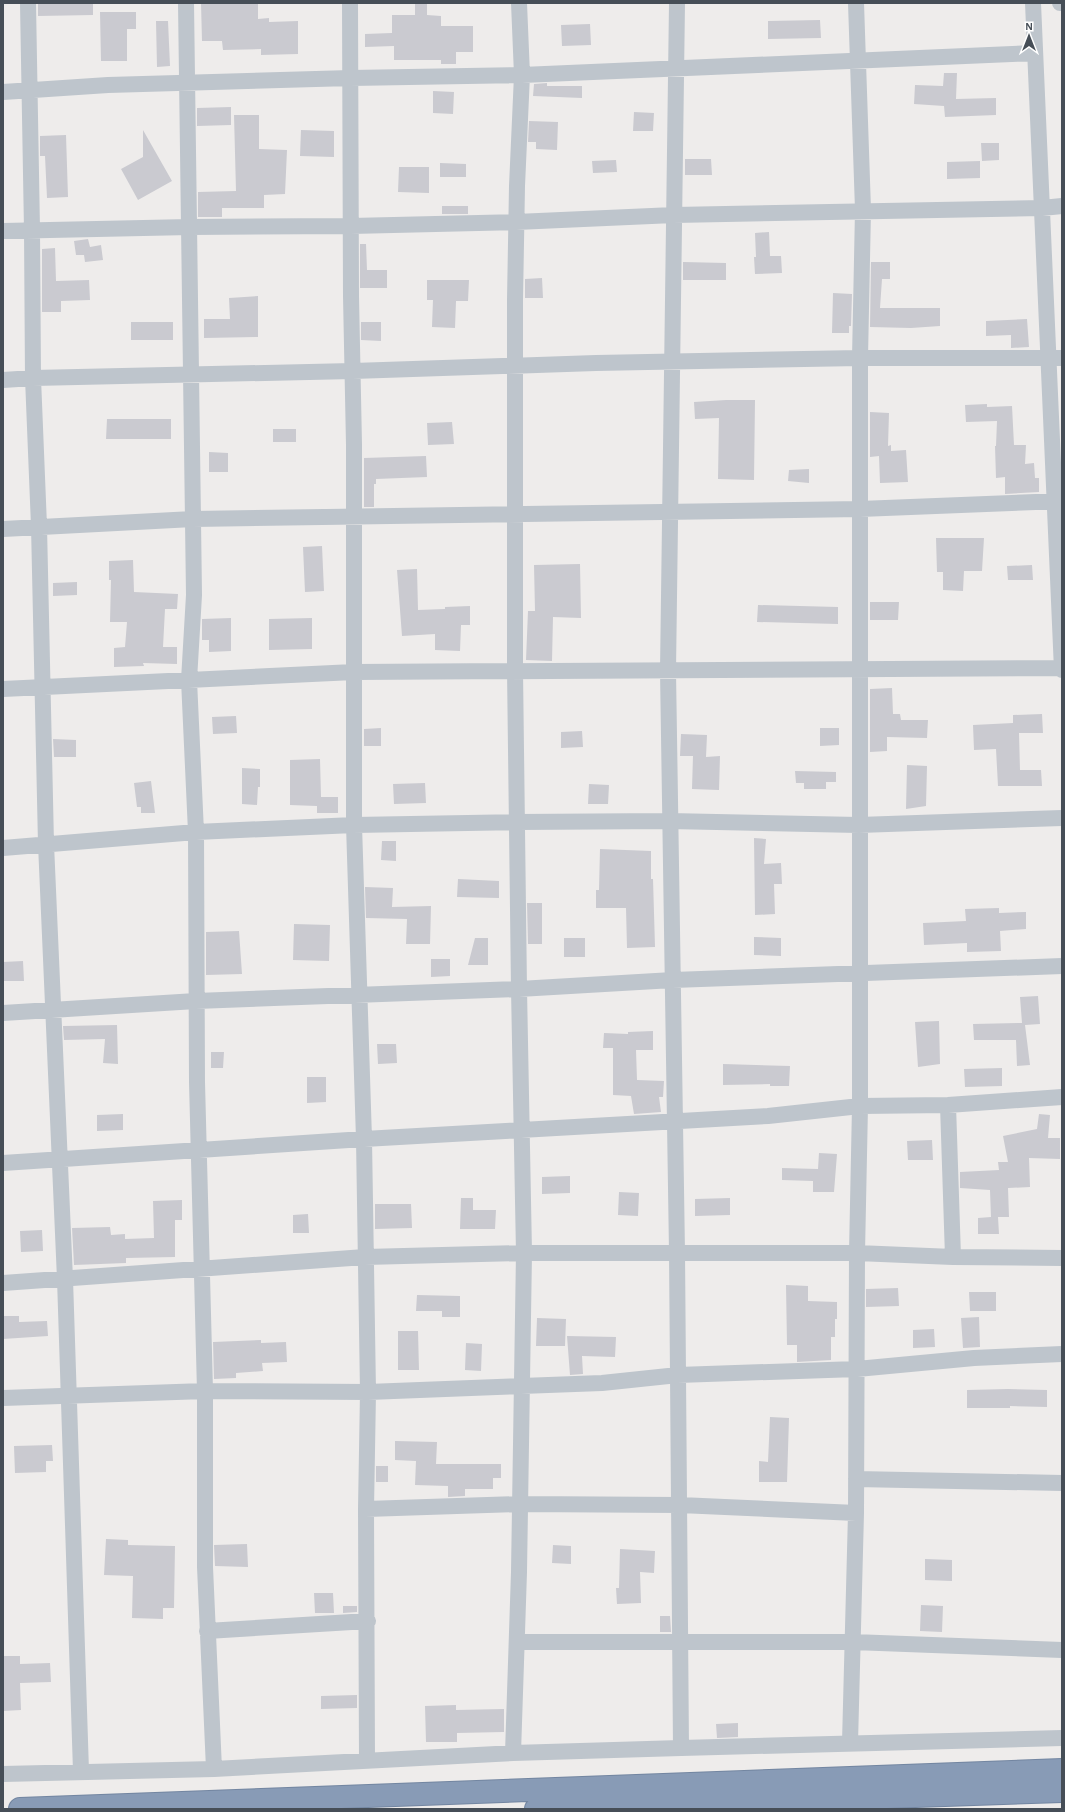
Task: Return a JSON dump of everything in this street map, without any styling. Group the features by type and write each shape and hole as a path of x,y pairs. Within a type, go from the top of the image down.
{"highway":[{"path":"20,1809 1062,1770"},
{"path":"536,1809 1062,1791"}],"street":[{"path":"28,3 33,378 39,526 46,844 65,1279 81,1771"},
{"path":"186,3 194,595 188,680 196,832 196,1001 205,1391 204,1486 207,1631 214,1769"},
{"path":"350,3 354,516 354,825 364,1140 368,1392 366,1509 368,1622 367,1760"},
{"path":"513,1753 517,1642 524,1253 515,670 516,222 522,75 519,3"},
{"path":"677,3 668,670 669,821 677,1252 681,1748"},
{"path":"850,1743 856,1513 857,1253 860,1106 860,358 863,210 856,3"},
{"path":"3,689 354,672 515,670 1062,669 1056,358 1042,208 1032,3"},
{"path":"3,92 108,85 522,75 1035,53"},
{"path":"3,232 32,230 351,226 516,222 674,215 863,210 1042,208 1062,206"},
{"path":"3,380 33,378 192,376 515,365 860,358 1056,358"},
{"path":"3,529 192,519 860,509 1059,501"},
{"path":"3,848 196,832 354,825 669,821 859,825 1062,818"},
{"path":"3,1013 196,1001 519,989 672,980 860,972 1062,966"},
{"path":"3,1163 768,1116 860,1106 948,1105 1062,1097"},
{"path":"948,1105 953,1257"},
{"path":"3,1283 365,1257 524,1253 857,1253 953,1257 1062,1258"},
{"path":"3,1398 205,1391 368,1392 602,1383 678,1375 857,1369 974,1358 1062,1354"},
{"path":"856,1479 1062,1482"},
{"path":"366,1509 520,1504 680,1505 856,1513"},
{"path":"207,1631 368,1622"},
{"path":"517,1642 853,1642 1062,1650"},
{"path":"3,1774 214,1769 513,1753 1062,1738"}],"building":[{"path":"38,3 93,3 93,15 38,16"},
{"path":"201,3 258,3 258,19 269,18 269,22 298,21 298,54 261,55 261,49 223,50 222,41 202,41"},
{"path":"415,3 427,3 427,15 441,16 441,26 473,26 473,52 456,52 456,64 441,64 441,60 394,60 394,46 365,47 365,34 392,33 392,15 415,15"},
{"path":"100,12 136,12 136,29 127,29 127,61 101,61"},
{"path":"820,20 821,38 768,39 768,21"},
{"path":"156,21 168,21 170,66 157,67"},
{"path":"590,24 591,45 562,46 561,25"},
{"path":"944,73 957,73 956,99 996,98 996,115 945,117 944,106 914,104 915,85 943,86"},
{"path":"547,83 547,86 582,86 582,98 533,96 534,84"},
{"path":"433,91 454,92 453,114 433,113"},
{"path":"231,107 231,125 197,126 197,108"},
{"path":"634,112 654,113 653,131 633,131"},
{"path":"234,115 259,115 259,149 287,150 285,194 264,195 264,208 222,208 222,217 198,217 198,192 236,191"},
{"path":"529,121 558,122 557,150 536,149 536,142 528,142"},
{"path":"143,130 172,181 138,200 121,169 143,157"},
{"path":"301,130 334,131 334,157 300,156"},
{"path":"66,135 68,197 47,198 45,156 40,156 40,136"},
{"path":"981,143 999,143 999,160 982,161"},
{"path":"685,159 711,159 712,175 685,175"},
{"path":"616,160 617,172 593,173 592,161"},
{"path":"980,161 980,178 947,179 947,162"},
{"path":"440,163 466,164 466,177 440,177"},
{"path":"399,167 429,167 429,193 398,192"},
{"path":"442,206 468,206 468,214 442,214"},
{"path":"769,232 770,256 781,256 782,273 755,274 755,233"},
{"path":"88,239 90,247 101,245 103,260 85,262 84,255 76,255 74,241"},
{"path":"360,244 366,244 367,270 387,270 387,288 360,288"},
{"path":"55,248 56,281 89,280 90,300 61,301 61,312 42,312 42,249"},
{"path":"683,262 726,263 726,280 683,280"},
{"path":"871,262 890,262 890,279 882,279 880,308 940,308 940,326 911,328 870,327"},
{"path":"542,278 543,298 525,298 525,279"},
{"path":"427,280 469,280 468,301 456,301 455,328 432,327 433,300 427,300"},
{"path":"833,293 852,294 851,326 849,326 849,333 832,333"},
{"path":"258,296 258,337 204,338 204,319 230,319 229,298"},
{"path":"1027,319 1029,347 1011,348 1011,335 986,336 986,321"},
{"path":"131,322 173,322 173,340 131,340"},
{"path":"361,322 381,322 381,341 361,340"},
{"path":"755,400 754,480 718,479 719,418 695,419 694,402"},
{"path":"987,404 987,407 1012,406 1014,445 1026,445 1025,464 1034,463 1035,478 1039,478 1039,492 1005,494 1005,477 996,478 995,446 997,421 966,422 965,405"},
{"path":"870,412 889,413 888,446 891,445 891,451 906,450 908,482 880,483 879,456 870,457"},
{"path":"107,419 171,419 171,439 106,439"},
{"path":"452,422 454,444 428,445 427,423"},
{"path":"273,429 296,429 296,442 273,442"},
{"path":"209,452 228,453 228,472 209,472"},
{"path":"426,456 427,477 376,479 376,484 374,484 374,507 364,507 364,458"},
{"path":"809,469 809,483 788,481 789,470"},
{"path":"936,538 984,538 982,571 964,571 963,591 943,590 943,572 937,572"},
{"path":"322,546 324,591 305,592 303,547"},
{"path":"133,560 134,592 178,594 177,609 165,609 163,647 177,647 177,664 143,663 144,666 114,667 114,648 125,647 127,622 110,622 111,580 109,580 109,561"},
{"path":"580,564 581,618 553,617 552,661 526,660 528,611 535,611 534,565"},
{"path":"1032,565 1033,580 1008,580 1007,566"},
{"path":"417,569 418,610 470,606 470,625 461,625 460,651 435,650 435,634 402,636 397,570"},
{"path":"77,582 77,595 53,596 53,583"},
{"path":"870,602 899,602 898,620 870,620"},
{"path":"758,605 838,607 838,624 757,622"},
{"path":"231,618 231,651 209,652 209,640 202,640 202,619"},
{"path":"312,618 312,649 269,650 269,619"},
{"path":"892,688 893,714 900,714 901,720 928,720 927,738 887,737 887,751 870,752 870,689"},
{"path":"1042,714 1043,733 1019,733 1020,770 1041,770 1042,786 998,786 996,749 974,750 973,725 1013,723 1013,715"},
{"path":"236,716 237,733 213,734 212,717"},
{"path":"381,728 381,746 364,746 364,729"},
{"path":"820,728 839,728 839,745 820,746"},
{"path":"582,731 583,747 561,748 561,732"},
{"path":"681,734 707,735 706,757 720,756 719,790 692,789 693,756 680,756"},
{"path":"53,739 76,740 76,757 54,757"},
{"path":"320,759 321,797 338,797 338,813 317,813 317,806 290,805 290,760"},
{"path":"907,765 927,766 926,806 906,809"},
{"path":"242,768 260,769 260,787 258,787 257,805 242,804"},
{"path":"795,771 836,772 836,782 826,782 826,789 804,789 804,783 796,783"},
{"path":"151,781 155,813 141,813 141,807 137,807 134,783"},
{"path":"425,783 426,803 394,804 393,784"},
{"path":"589,784 609,785 608,804 588,804"},
{"path":"754,838 766,839 764,864 781,863 782,884 774,884 775,914 755,915"},
{"path":"382,841 396,841 396,861 381,860"},
{"path":"600,849 651,851 655,947 627,948 626,908 596,908 596,890 599,890"},
{"path":"458,879 499,881 499,898 457,897"},
{"path":"365,887 393,888 392,907 431,906 430,944 406,944 407,919 366,918"},
{"path":"527,903 542,903 542,944 528,944"},
{"path":"999,908 999,913 1026,912 1026,929 1000,931 1001,951 967,952 967,943 924,945 923,923 966,921 965,909"},
{"path":"294,924 330,925 329,961 293,960"},
{"path":"239,931 242,974 206,975 206,932"},
{"path":"754,937 781,938 781,956 754,955"},
{"path":"475,938 488,938 488,965 468,965"},
{"path":"564,938 585,938 585,957 564,957"},
{"path":"431,959 450,959 450,976 431,977"},
{"path":"23,961 24,981 3,981 3,962"},
{"path":"1038,996 1040,1024 1025,1025 1030,1065 1017,1066 1016,1040 974,1040 973,1024 1022,1023 1020,997"},
{"path":"939,1021 940,1064 918,1067 915,1022"},
{"path":"117,1025 118,1064 103,1063 105,1039 64,1040 63,1026"},
{"path":"653,1031 653,1050 636,1050 637,1080 664,1081 663,1097 659,1097 661,1112 634,1114 631,1096 613,1095 613,1048 603,1048 604,1033 628,1034 628,1032"},
{"path":"377,1044 396,1044 397,1063 378,1064"},
{"path":"211,1052 224,1052 223,1068 211,1068"},
{"path":"723,1064 790,1066 789,1086 770,1086 770,1084 723,1085"},
{"path":"1002,1068 1002,1086 965,1087 964,1069"},
{"path":"307,1077 326,1077 326,1102 307,1103"},
{"path":"123,1114 123,1130 97,1131 97,1115"},
{"path":"1039,1114 1050,1115 1048,1138 1060,1138 1060,1159 1029,1158 1030,1187 1008,1188 1009,1217 998,1217 999,1234 978,1234 978,1218 991,1217 990,1190 960,1188 960,1172 999,1170 998,1162 1008,1162 1003,1136 1037,1129"},
{"path":"932,1140 933,1160 908,1160 907,1141"},
{"path":"819,1153 837,1154 834,1192 813,1192 813,1181 782,1180 782,1168 818,1169"},
{"path":"570,1176 570,1193 542,1194 542,1177"},
{"path":"619,1192 639,1193 638,1216 618,1215"},
{"path":"461,1198 473,1198 473,1210 496,1210 495,1229 460,1229"},
{"path":"730,1198 730,1215 695,1216 695,1199"},
{"path":"182,1200 182,1220 175,1220 175,1257 126,1258 126,1263 74,1265 72,1228 110,1227 111,1235 125,1234 125,1239 154,1238 153,1201"},
{"path":"375,1204 411,1204 412,1228 375,1229"},
{"path":"308,1214 309,1233 293,1233 293,1215"},
{"path":"42,1230 43,1251 21,1252 20,1231"},
{"path":"786,1285 808,1286 808,1301 837,1302 835,1337 831,1337 831,1360 797,1362 797,1345 787,1345"},
{"path":"898,1288 899,1306 866,1307 866,1289"},
{"path":"969,1292 996,1292 996,1311 970,1311"},
{"path":"417,1295 460,1296 460,1317 442,1317 442,1311 416,1311"},
{"path":"3,1316 19,1316 19,1322 47,1321 48,1336 3,1339"},
{"path":"979,1317 980,1347 963,1348 961,1318"},
{"path":"537,1318 566,1319 565,1346 536,1346"},
{"path":"934,1329 935,1347 913,1348 913,1330"},
{"path":"398,1331 418,1331 419,1370 398,1370"},
{"path":"567,1336 616,1337 615,1357 582,1356 583,1374 570,1375"},
{"path":"261,1340 261,1343 286,1342 287,1362 262,1363 263,1371 236,1373 236,1378 214,1379 213,1342"},
{"path":"466,1343 482,1344 481,1371 465,1370"},
{"path":"967,1390 1047,1390 1047,1407 1010,1406 1010,1408 967,1408"},
{"path":"770,1417 789,1418 787,1482 759,1482 759,1461 768,1462"},
{"path":"395,1441 437,1442 436,1464 501,1464 501,1478 493,1478 493,1489 465,1489 465,1496 448,1497 448,1486 415,1485 416,1461 395,1460"},
{"path":"52,1445 53,1461 46,1461 46,1472 15,1473 14,1446"},
{"path":"376,1466 388,1466 388,1482 376,1482"},
{"path":"106,1539 128,1540 128,1545 175,1546 174,1608 163,1608 163,1619 132,1618 133,1576 104,1575"},
{"path":"247,1544 248,1567 215,1566 214,1545"},
{"path":"553,1545 571,1546 571,1564 552,1563"},
{"path":"620,1549 655,1551 654,1573 640,1572 641,1603 617,1604 616,1588 619,1588"},
{"path":"925,1559 952,1560 952,1581 925,1580"},
{"path":"314,1593 333,1593 334,1613 315,1613"},
{"path":"921,1605 943,1606 942,1632 920,1631"},
{"path":"343,1606 357,1606 357,1612 343,1613"},
{"path":"660,1616 670,1616 671,1632 660,1632"},
{"path":"3,1656 20,1656 20,1664 50,1663 51,1682 20,1683 21,1710 3,1711"},
{"path":"357,1695 357,1708 321,1709 321,1696"},
{"path":"456,1705 456,1710 504,1709 504,1732 457,1733 457,1742 426,1742 425,1706"},
{"path":"738,1723 738,1737 717,1738 716,1724"}]}
